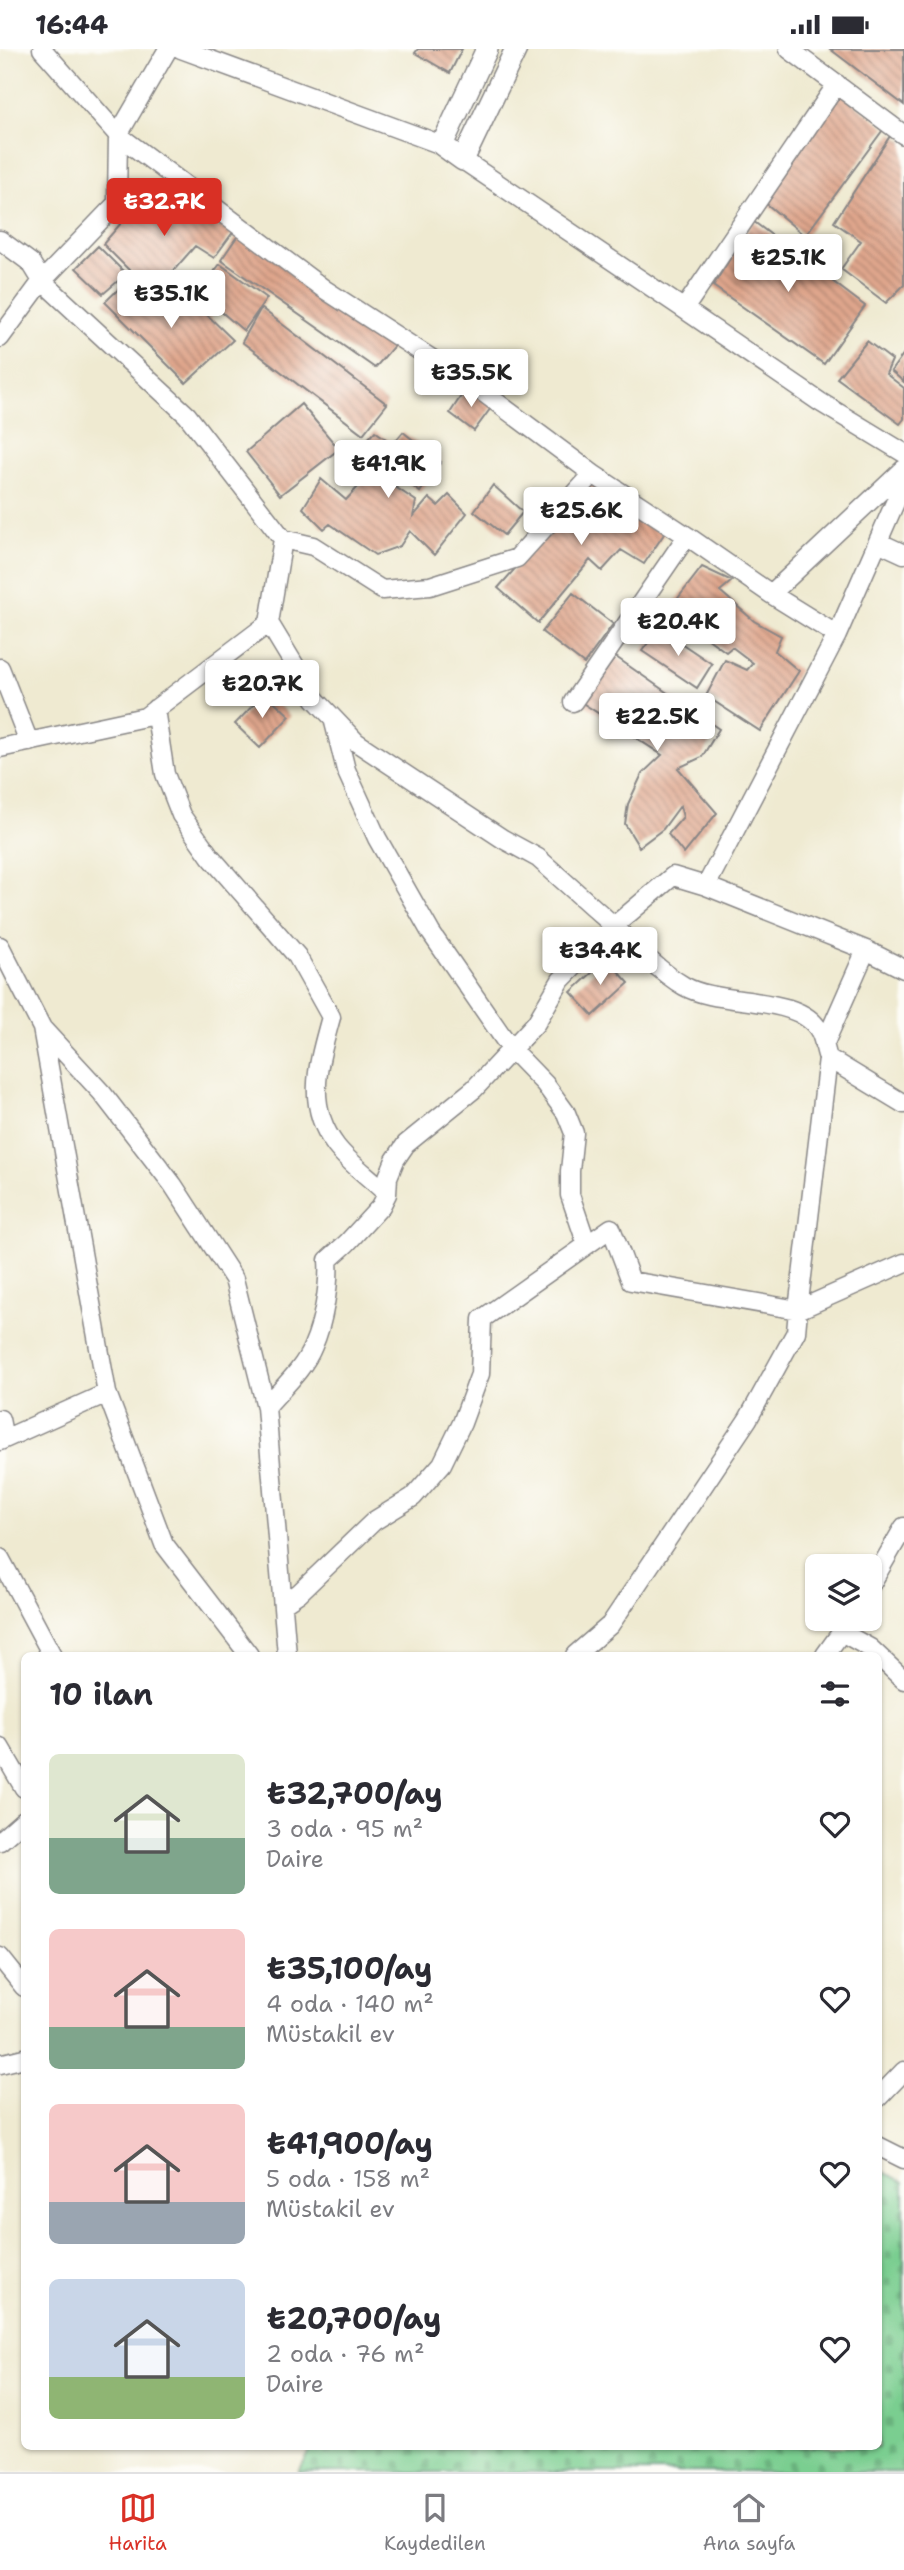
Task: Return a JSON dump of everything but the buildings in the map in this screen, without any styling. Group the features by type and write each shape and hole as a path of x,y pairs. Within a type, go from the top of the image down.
{"street":[{"path":"42,49 118,135 324,289 480,390 593,474 771,594 837,635"},
{"path":"0,338 42,281 117,203 118,135 168,49"},
{"path":"181,49 442,145 820,402 904,453"},
{"path":"442,145 487,49"},
{"path":"463,160 516,49"},
{"path":"789,49 904,135"},
{"path":"684,309 837,84"},
{"path":"0,240 31,263 42,281 187,415 283,539 313,546 382,590 430,586 517,558 593,474"},
{"path":"771,594 904,468"},
{"path":"706,886 837,635 904,482"},
{"path":"573,702 687,536"},
{"path":"283,539 269,623 315,699 356,742 503,839 538,858 633,946 685,987 715,997 800,1013 819,1030 826,1052 904,1104"},
{"path":"878,542 904,554"},
{"path":"0,748 145,717 269,623"},
{"path":"0,668 29,742"},
{"path":"155,709 165,774 181,815 210,856 297,956 331,1017 317,1070 318,1115 336,1146 387,1194"},
{"path":"333,717 346,770 377,838 431,933 511,1049 545,1084 566,1113 574,1133 570,1195 587,1245"},
{"path":"266,1407 299,1369 313,1347 325,1299 328,1260 363,1226 387,1194 388,1177 406,1143 474,1089 536,1023 561,980 614,926 673,876 706,886 866,950 904,969"},
{"path":"0,947 41,1028 102,1093 173,1185 234,1279 266,1407 287,1652"},
{"path":"578,1652 610,1625 748,1419 796,1332 826,1052 866,950"},
{"path":"41,1028 107,1393 164,1543 247,1652"},
{"path":"284,1603 299,1593 374,1521 413,1497 442,1464 462,1423 480,1374 482,1319 611,1229 631,1281 798,1310 904,1263"},
{"path":"0,1419 2,1440 107,1393"},
{"path":"882,1565 904,1527"},
{"path":"0,1558 50,1652"},
{"path":"827,1652 843,1631"},
{"path":"852,1631 874,1652"},
{"path":"882,1659 904,1680"},
{"path":"0,1747 21,1783"},
{"path":"0,1841 21,1823"},
{"path":"0,1957 21,1983"},
{"path":"0,2064 21,2059"},
{"path":"882,2094 904,2071"},
{"path":"882,2147 904,2159"}],"green space":[{"path":"882,2171 904,2182 904,2472 299,2472 310,2450 882,2450"}]}
